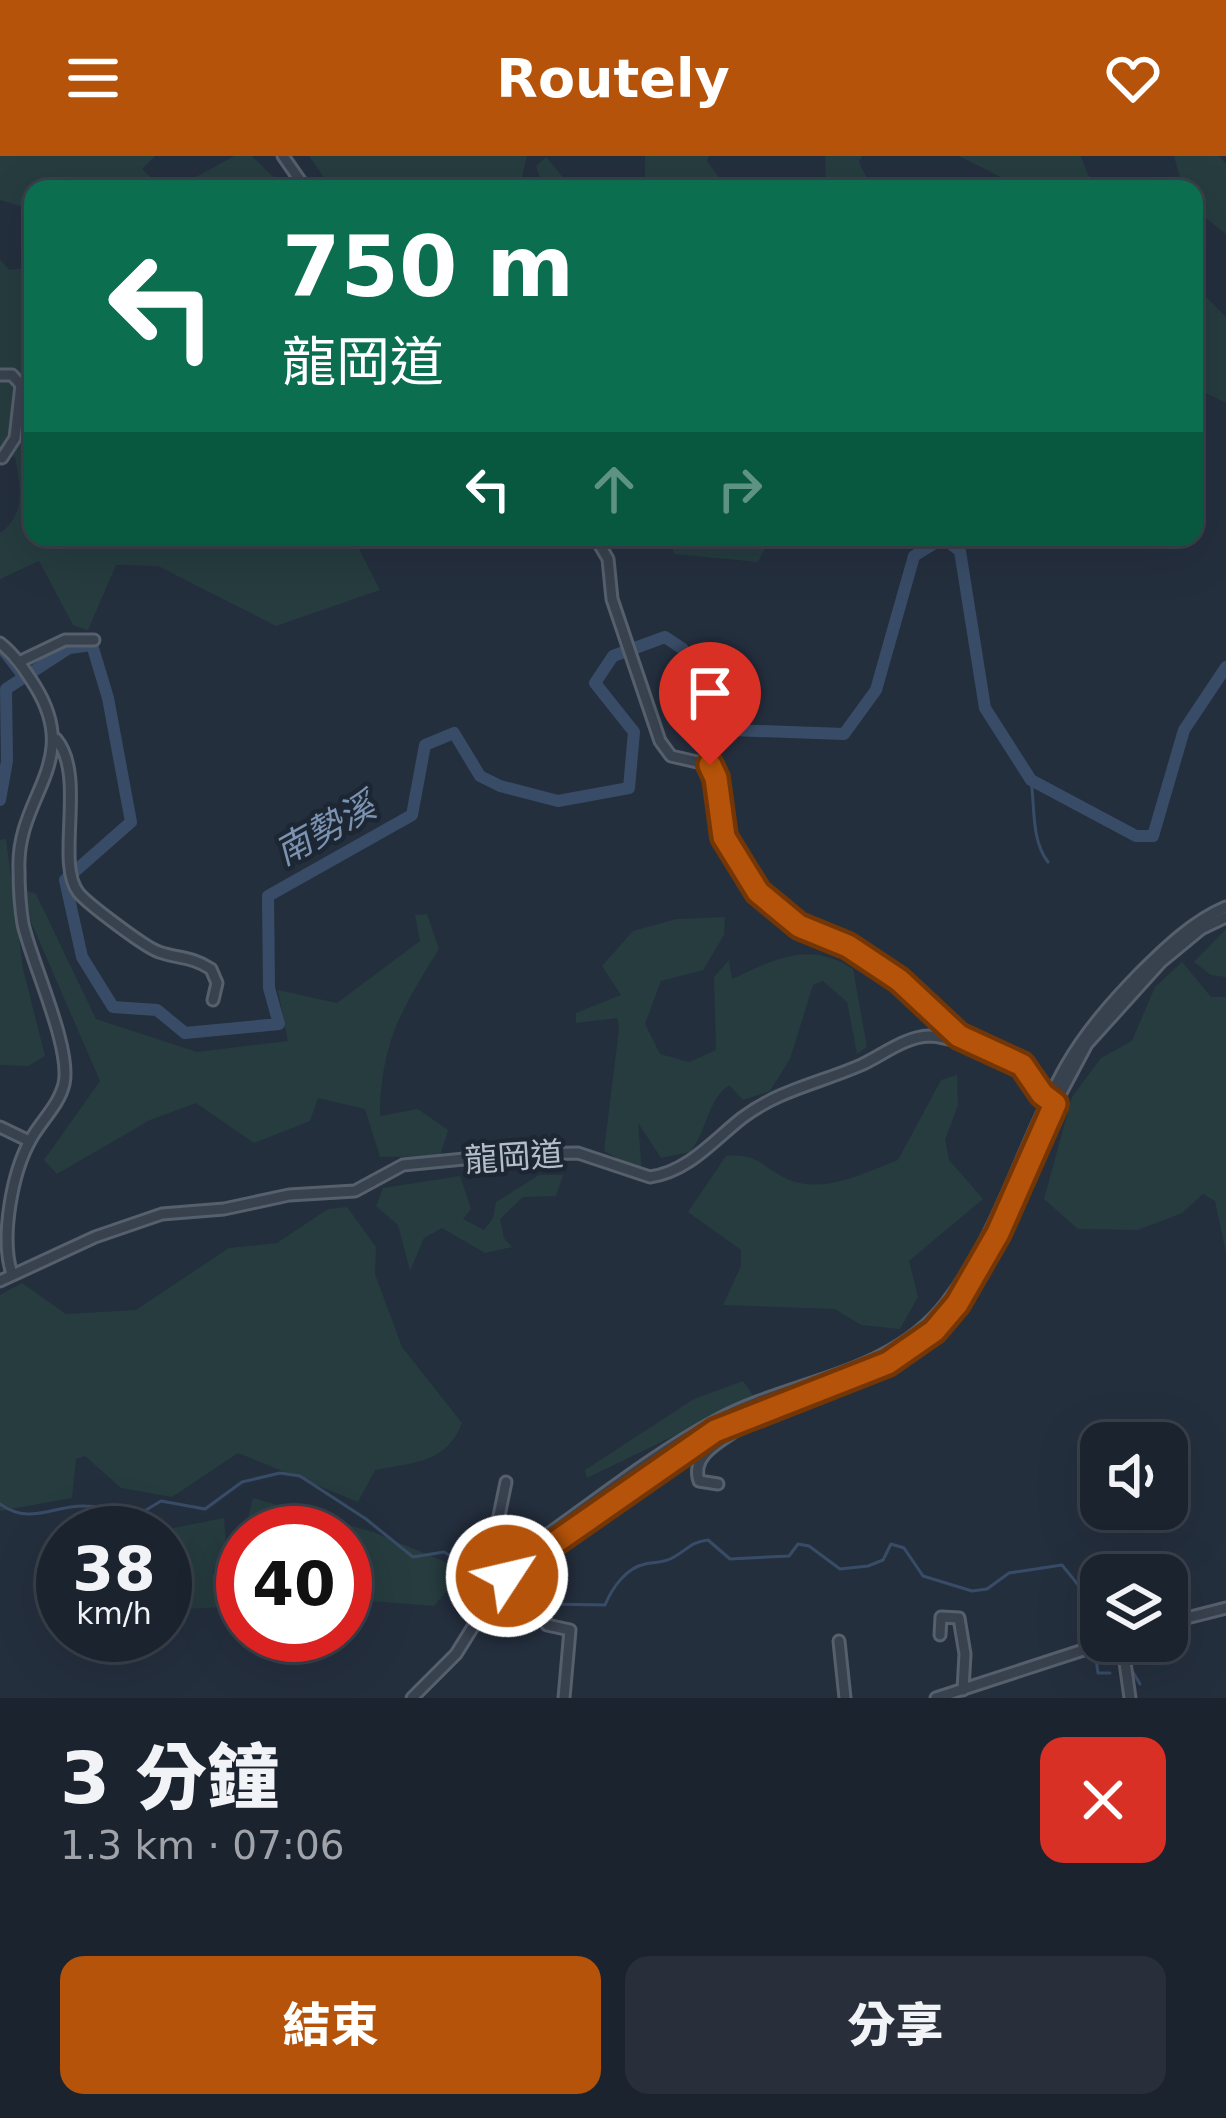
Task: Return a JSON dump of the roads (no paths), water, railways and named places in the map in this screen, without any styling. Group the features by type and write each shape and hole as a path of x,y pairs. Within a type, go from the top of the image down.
{"street":[{"path":"0,375 12,375 21,385 15,438 2,458"},
{"path":"600,546 608,559 609,586 633,664 664,751 710,765 724,837 758,892 799,926 848,946 899,980 937,1019 975,1046"},
{"path":"21,664 64,640 94,640"},
{"path":"0,643 21,664 43,698 55,739 63,747 71,805 70,875 77,892 136,939 161,953 186,956 211,969 217,983 213,1000"},
{"path":"12,1274 8,1261 12,1208 29,1141 58,1098 65,1070 23,923 19,864 22,832 41,792 55,739"},
{"path":"412,1698 456,1654 514,1561 534,1544 733,1422 906,1343 953,1302 994,1231 1081,1040 1156,957 1203,919 1226,907"},
{"path":"1052,1102 1087,1044 1128,996 1190,937 1226,917"},
{"name":"龍岡道","path":"0,1281 95,1237 162,1214 355,1191 404,1165 578,1153 650,1177 662,1176 781,1093 928,1036 975,1046 1022,1065 1052,1102"},
{"path":"0,1127 29,1141"},
{"path":"653,1468 713,1421 809,1389"},
{"path":"718,1484 700,1481 697,1466 735,1431 733,1422"},
{"path":"506,1482 498,1521 505,1580 542,1610 547,1625 570,1630 564,1698"},
{"path":"1188,1618 1226,1609"},
{"path":"940,1635 941,1617 959,1618 965,1654 963,1690"},
{"path":"839,1641 845,1698"},
{"path":"936,1698 1080,1651"},
{"path":"1125,1662 1130,1698"}],"waterway":[{"name":"南勢溪","path":"0,800 7,761 6,689 69,648 92,645 108,698 131,822 65,880 82,957 113,1007 157,1010 185,1033 279,1024 269,988 268,896 412,815 425,745 454,733 480,776 558,801 629,788 634,732 595,683 613,656 665,637 683,649 704,719 731,730 844,734 876,690 914,556 930,546"},
{"name":"南勢溪","path":"953,546 960,551 985,708 1031,780 1136,836 1153,836 1184,730 1226,667"},
{"path":"0,653 21,680"},
{"path":"1031,780 1036,834 1048,862"},
{"path":"0,1504 32,1514 91,1506 133,1518 161,1501 205,1509 242,1482 280,1473 300,1476 413,1557 444,1552 477,1572"},
{"path":"524,1587 547,1604 605,1605 632,1570 670,1559 708,1540 730,1559 789,1556 798,1544 809,1546 840,1569 883,1560 891,1544 904,1548 923,1576 972,1591 987,1589 1009,1573 1062,1565 1080,1588"},
{"path":"1096,1662 1098,1673 1110,1673"},
{"path":"1133,1672 1140,1684"}]}
